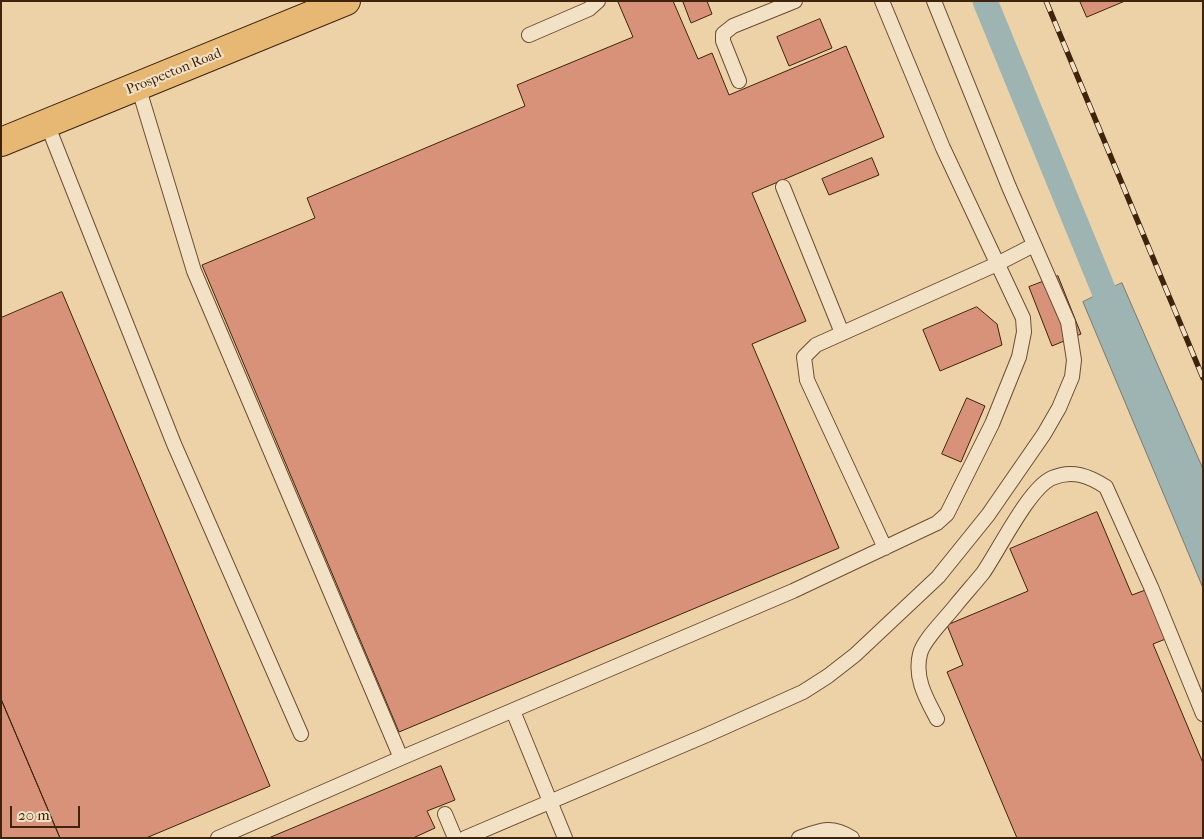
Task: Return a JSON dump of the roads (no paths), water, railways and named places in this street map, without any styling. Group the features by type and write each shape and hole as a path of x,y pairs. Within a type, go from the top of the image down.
{"main road":[{"name":"Prospecton Road","path":"1,142 346,1"}],"lane":[{"path":"529,35 589,9 598,1"},
{"path":"739,81 723,41 723,34 733,26 795,1"},
{"path":"218,838 793,590 943,519 956,498 996,416 1019,357 1024,332 1023,318 943,148 882,1"},
{"path":"465,838 803,692 828,676 855,655 938,577 988,515 1044,434 1059,408 1072,377 1074,360 1068,322 1034,245 934,1"},
{"path":"138,86 194,271 401,758"},
{"path":"47,124 174,444 301,734"},
{"path":"783,187 842,333"},
{"path":"885,548 807,380 804,357 816,345 998,264 1034,245"},
{"path":"937,719 922,688 918,668 920,652 936,629 983,572 1035,491 1052,478 1074,473 1091,477 1106,487 1151,587 1203,714"},
{"path":"513,711 565,838"},
{"path":"445,814 455,838"},
{"path":"799,838 834,829 852,838"}],"water":[{"path":"1122,283 1203,469 1203,588 1083,302"}],"waterway":[{"path":"985,1 1117,323"}],"railway":[{"path":"1046,1 1203,378"}]}
